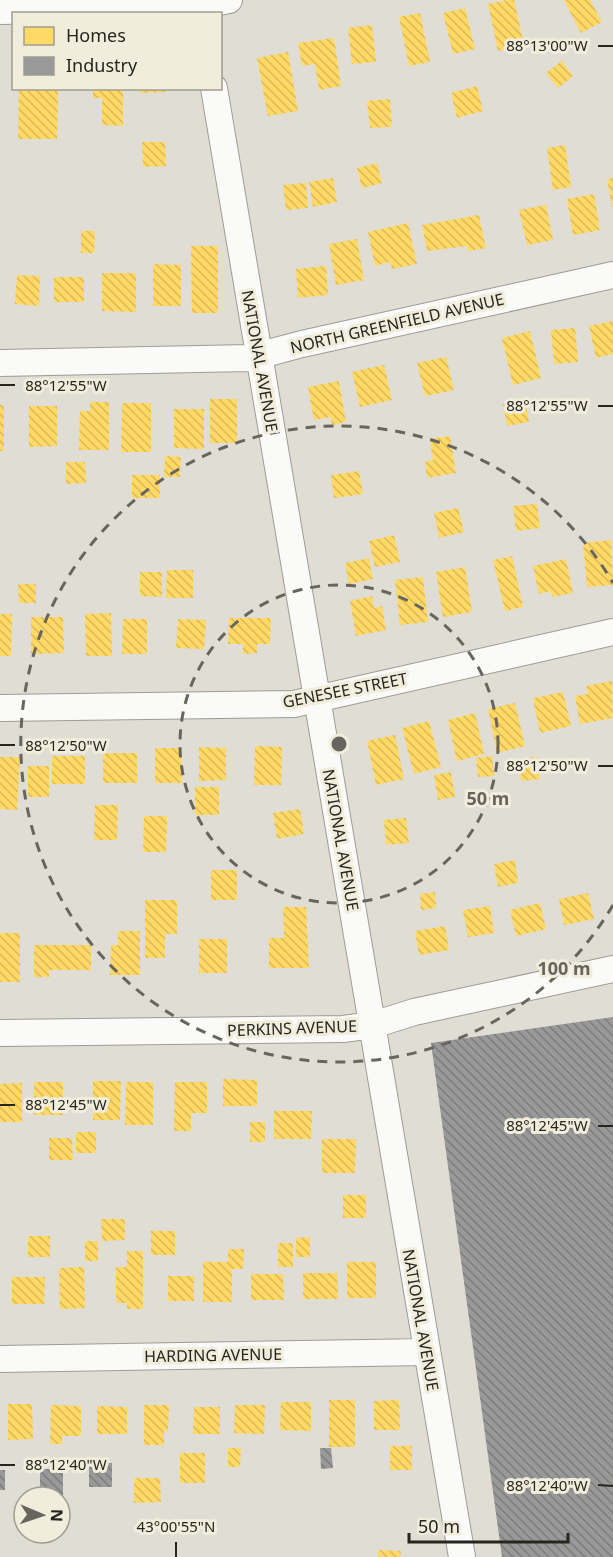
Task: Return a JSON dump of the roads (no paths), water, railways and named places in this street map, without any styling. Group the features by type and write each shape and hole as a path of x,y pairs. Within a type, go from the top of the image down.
{"street":[{"path":"0,11 119,4 201,10 229,0"},
{"name":"NATIONAL AVENUE","path":"214,90 462,1557"},
{"name":"NORTH GREENFIELD AVENUE","path":"0,363 249,358 302,344 613,275"},
{"name":"GENESEE STREET","path":"0,708 294,704 613,632"},
{"name":"PERKINS AVENUE","path":"0,1032 343,1029 373,1025 414,1012 613,969"},
{"name":"HARDING AVENUE","path":"0,1359 427,1352"}]}
